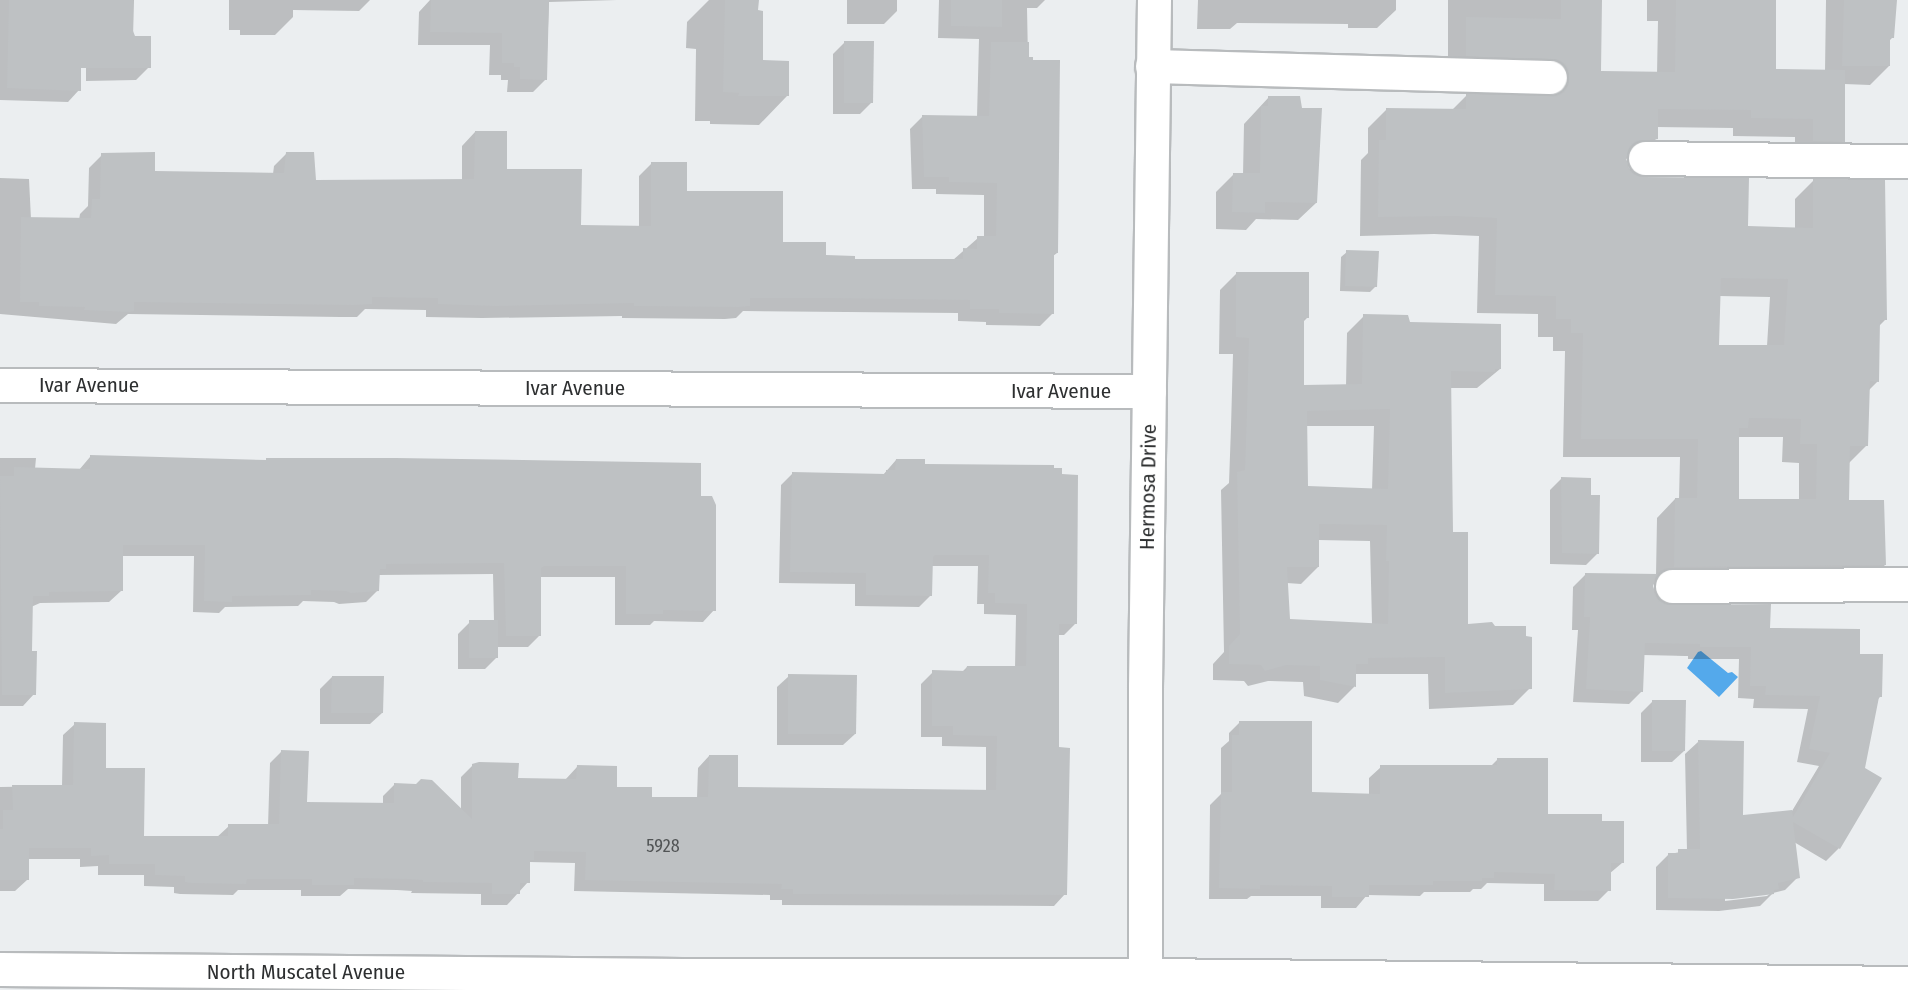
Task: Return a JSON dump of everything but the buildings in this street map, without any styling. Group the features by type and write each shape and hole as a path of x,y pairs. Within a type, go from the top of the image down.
{"street":[{"name":"Hermosa Drive","path":"1145,982 1154,0"},
{"path":"1152,66 1550,77"},
{"path":"1645,158 1908,161"},
{"name":"Ivar Avenue","path":"0,385 1149,391"},
{"path":"1672,586 1908,584"},
{"name":"North Muscatel Avenue","path":"0,969 50,980 1908,983"}],"water":[{"path":"1701,651 1728,673 1732,672 1738,677 1719,697 1687,668"}]}
